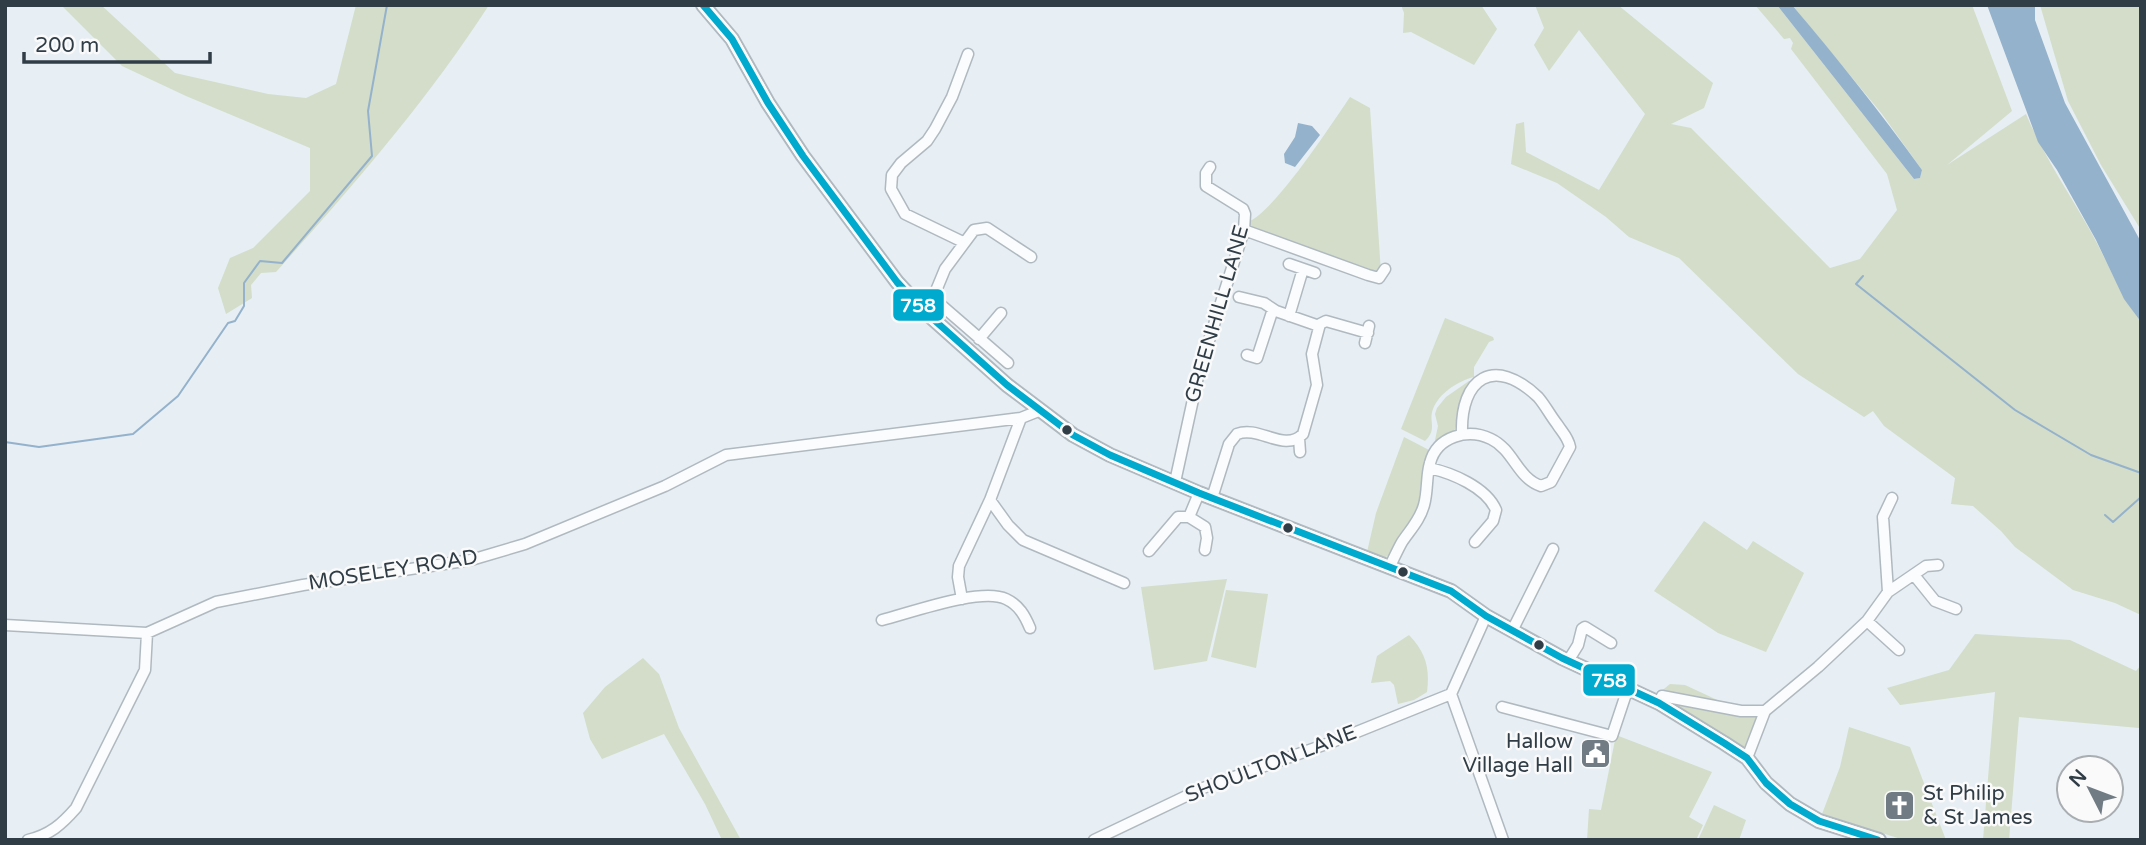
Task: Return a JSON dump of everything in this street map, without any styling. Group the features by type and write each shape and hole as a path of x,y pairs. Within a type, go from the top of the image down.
{"main road":[{"path":"703,5 732,39 768,103 803,156 897,282 923,310 1007,385 1073,435 1110,455 1199,493 1451,591 1512,631 1568,661 1659,703 1747,758 1766,783 1790,804 1819,821 1879,840"}],"street":[{"path":"963,242 905,214 891,189 892,175 901,163 927,141 935,129 952,97 968,54"},
{"name":"GREENHILL LANE","path":"1175,482 1199,372 1244,230 1243,209 1206,186 1206,173 1210,167"},
{"path":"923,310 933,298 945,269 974,230 988,228 1031,257"},
{"path":"1244,230 1368,275 1379,278 1385,269"},
{"path":"1289,264 1315,273"},
{"path":"1289,316 1303,269"},
{"path":"1239,297 1264,303 1289,316 1319,326"},
{"path":"933,298 1008,363"},
{"path":"1247,355 1257,358 1273,309"},
{"path":"979,339 1001,313"},
{"path":"1212,498 1229,444 1237,433 1250,431 1283,440 1299,438 1304,432 1317,385 1311,354 1319,326 1326,321 1367,334"},
{"path":"1390,566 1403,540 1417,522 1424,505 1433,454 1443,442 1462,434 1480,436 1500,445 1527,479 1541,486 1551,482 1570,447 1566,436 1536,396 1515,381 1499,374 1485,377 1472,390 1464,408 1462,434"},
{"name":"MOSELEY ROAD","path":"147,633 216,602 303,584 471,561 525,544 665,486 726,455 1020,418 1041,410"},
{"path":"962,599 959,566 990,500 1020,418"},
{"path":"1299,438 1300,452"},
{"path":"1429,468 1461,480 1493,503 1496,510 1493,522 1475,542"},
{"path":"1189,517 1199,493"},
{"path":"1888,592 1883,517 1892,498"},
{"path":"990,500 1023,540 1124,583"},
{"path":"1149,551 1178,517 1189,517 1205,527 1205,550"},
{"path":"1512,631 1553,549"},
{"path":"1747,758 1765,711 1867,621 1888,592 1926,566 1938,565"},
{"path":"1914,575 1935,601 1956,609"},
{"path":"884,621 962,599 993,595 1003,597 1020,609 1026,626"},
{"path":"1486,616 1451,694 1503,840"},
{"path":"1867,621 1899,650"},
{"path":"5,625 147,633 145,670 76,808 59,827 48,834 28,840"},
{"path":"1568,661 1585,627 1611,643"},
{"path":"1502,707 1612,736 1628,688"},
{"name":"SHOULTON LANE","path":"1094,840 1203,788 1332,742 1451,694"},
{"path":"1659,703 1662,696 1741,711 1765,711"}],"green space":[{"path":"61,5 101,5 175,73 268,94 306,98 336,84 356,5 489,5 440,75 360,175 276,272 261,273 251,285 252,298 226,314 218,288 230,258 253,248 310,191 310,148 122,66"},
{"path":"1401,5 1481,5 1497,29 1474,65 1411,32 1403,33 1404,13"},
{"path":"1535,5 1618,5 1713,83 1704,108 1671,124 1691,128 1830,268 1860,259 1897,210 1887,174 1791,49 1793,43 1790,38 1784,39 1755,5 1777,5 1914,179 1920,178 1922,170 1882,114 1792,5 1972,5 2012,111 1947,165 2026,114 2048,159 2141,322 2141,615 2115,603 2073,590 2015,547 1973,506 1951,504 1955,478 1884,426 1873,411 1864,417 1798,374 1679,258 1629,237 1606,217 1557,183 1511,164 1516,124 1524,122 1526,152 1599,190 1645,114 1579,30 1549,71 1534,45 1544,28"},
{"path":"2040,5 2141,5 2141,230 2101,165 2068,101"},
{"path":"1350,97 1370,108 1381,273 1252,229 1248,222 1273,202 1287,185"},
{"path":"1445,318 1493,337 1494,340 1489,342 1474,367 1474,377 1450,388 1436,403 1432,414 1432,429 1425,441 1401,429"},
{"path":"1469,381 1474,381 1462,401 1456,427 1451,434 1434,445 1438,426 1435,414 1437,408 1446,397"},
{"path":"1404,437 1429,450 1424,462 1420,503 1391,555 1383,558 1367,552 1376,513"},
{"path":"1704,521 1747,550 1753,541 1804,573 1766,652 1718,633 1654,591"},
{"path":"1227,579 1207,661 1154,670 1141,587"},
{"path":"1226,590 1268,594 1256,668 1211,657"},
{"path":"1975,634 2070,640 2136,671 2141,665 2139,728 2019,717 2009,840 1983,840 1995,692 1900,705 1887,688 1949,670"},
{"path":"1409,635 1426,661 1427,692 1414,700 1398,704 1394,685 1390,681 1371,683 1377,656"},
{"path":"643,658 659,674 679,728 741,840 722,840 705,804 664,734 602,759 590,739 583,713 605,687"},
{"path":"1670,684 1685,685 1741,711 1765,711 1746,752 1725,736 1668,702 1659,693"},
{"path":"1849,727 1910,747 1946,840 1904,840 1822,814 1840,767"},
{"path":"1616,735 1712,772 1689,817 1703,825 1696,840 1587,840 1589,809 1601,810"},
{"path":"1714,805 1746,820 1739,840 1698,840"}],"water":[{"path":"1777,5 1792,5 1826,46 1922,170 1920,178 1914,179"},
{"path":"1987,5 2035,5 2035,20 2065,103 2141,242 2141,322 2124,299 2096,240 2038,142"},
{"path":"1298,123 1312,126 1320,135 1295,167 1285,163 1284,154 1295,137"}],"waterway":[{"path":"5,442 39,447 133,434 178,396 228,323 235,321 244,306 244,283 260,261 282,263 372,156 368,111 387,5"},
{"path":"1863,276 1856,284 2015,410 2091,455 2141,473"},
{"path":"2105,515 2113,522 2141,497"}],"transit line":[{"name":"758","path":"703,5 732,39 768,103 803,156 897,282 923,310 1007,385 1073,435 1110,455 1199,493 1451,591 1486,616 1562,658 1659,703 1724,743 1747,758 1766,783 1790,804 1819,821 1878,840"}],"place":[{"name":"Hallow Village Hall","path":"1596,753"},
{"name":"St Philip & St James","path":"1900,805"}]}
